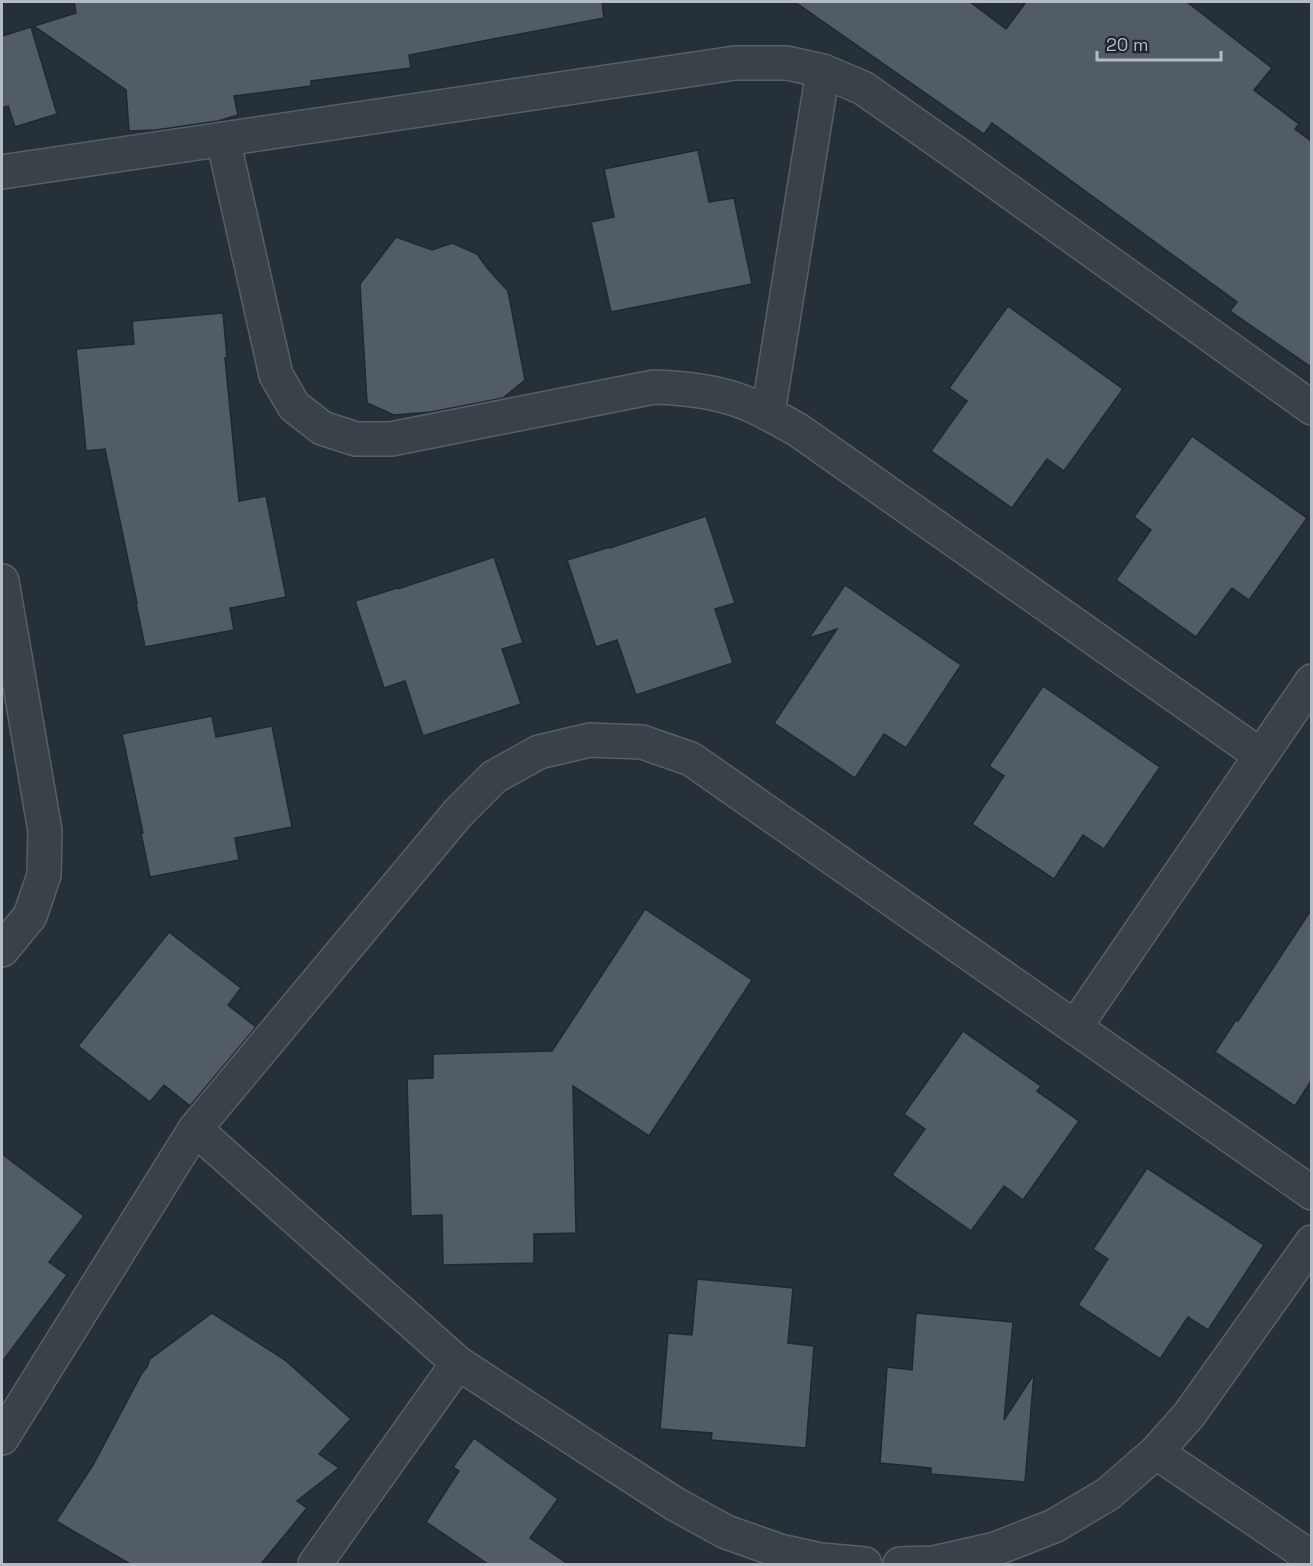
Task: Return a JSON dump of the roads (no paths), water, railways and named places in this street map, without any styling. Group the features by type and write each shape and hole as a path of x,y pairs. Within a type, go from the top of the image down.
{"street":[{"path":"2,172 735,63 787,63 822,71 863,88 1311,408"},
{"path":"768,413 822,71"},
{"path":"223,139 276,375 294,406 322,428 356,439 391,439 654,387 684,388 741,401 768,413 808,437 1260,755"},
{"path":"2,581 45,831 44,875 30,916 2,950"},
{"path":"1075,1027 1311,681"},
{"path":"2,1438 195,1129 458,813 494,777 539,752 590,740 642,742 691,759 1311,1193"},
{"path":"195,1129 458,1363 675,1504 726,1532 780,1551 821,1560 865,1564"},
{"path":"900,1564 933,1564 995,1549 1054,1526 1108,1494 1156,1452 1189,1415 1311,1242"},
{"path":"315,1564 458,1363"},
{"path":"1156,1452 1311,1558"}]}
